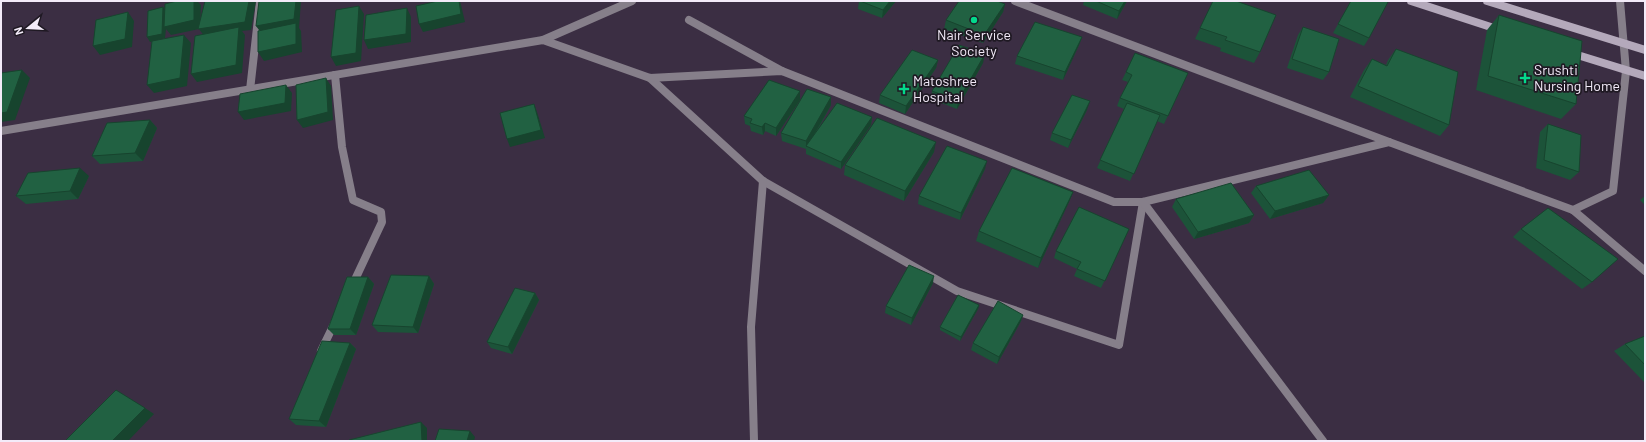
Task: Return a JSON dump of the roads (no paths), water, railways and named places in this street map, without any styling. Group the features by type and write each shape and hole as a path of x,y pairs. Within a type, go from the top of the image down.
{"main road":[{"path":"1411,1 1508,32"},
{"path":"1487,1 1645,50"},
{"path":"1567,52 1645,76"}],"street":[{"path":"250,90 260,1"},
{"path":"1,131 543,40 632,1"},
{"path":"1015,1 1573,210 1645,271"},
{"path":"1573,210 1613,191 1626,71 1620,1"},
{"path":"689,20 782,71 1114,202 1143,202 1389,142"},
{"path":"543,40 650,78 782,71"},
{"path":"334,75 342,147 353,200 381,212 382,222 348,294"},
{"path":"650,78 763,181 957,291 1119,345 1143,202"},
{"path":"754,441 751,328 763,181"},
{"path":"1143,202 1323,441"},
{"path":"317,359 338,316"}],"place":[{"name":"Nair Service Society","path":"974,20"},
{"name":"Srushti Nursing Home","path":"1525,78"},
{"name":"Matoshree Hospital","path":"904,89"}]}
